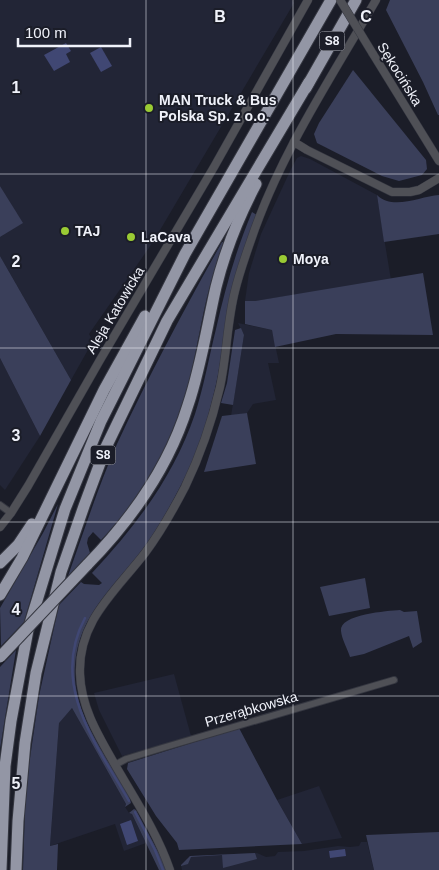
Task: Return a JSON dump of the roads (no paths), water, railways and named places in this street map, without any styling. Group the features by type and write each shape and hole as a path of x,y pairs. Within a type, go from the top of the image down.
{"highway":[{"name":"S8","path":"1,870 5,766 11,721 28,630 65,509 101,421 185,254 331,0"},
{"name":"S8","path":"16,870 24,743 36,673 61,572 106,447 167,320 356,0"},
{"path":"0,657 127,521 147,492 169,454 189,404 216,288 233,234 252,191 309,82"},
{"path":"0,595 22,558 123,354 149,308 185,254"},
{"path":"0,564 23,538 64,472"}],"street":[{"name":"Aleja Katowicka","path":"0,527 11,513 48,451 214,167 308,0"},
{"name":"Sękocińska","path":"340,0 439,161"},
{"path":"170,870 166,858 93,724 84,701 80,671 82,646 97,611 156,538 190,476 215,407 235,292 266,198 294,142 376,0"},
{"path":"294,142 392,192 419,190 439,178"},
{"path":"0,505 11,513"},
{"name":"Przerąbkowska","path":"115,765 126,759 162,748 394,680"}],"waterway":[{"path":"85,618 75,643 72,667 75,691 82,714 92,736 129,801"},
{"path":"135,812 163,870"}],"place":[{"name":"MAN Truck & Bus Polska Sp. z o.o.","path":"149,108"},
{"name":"TAJ","path":"65,231"},
{"name":"LaCava","path":"131,237"},
{"name":"Moya","path":"283,259"}]}
